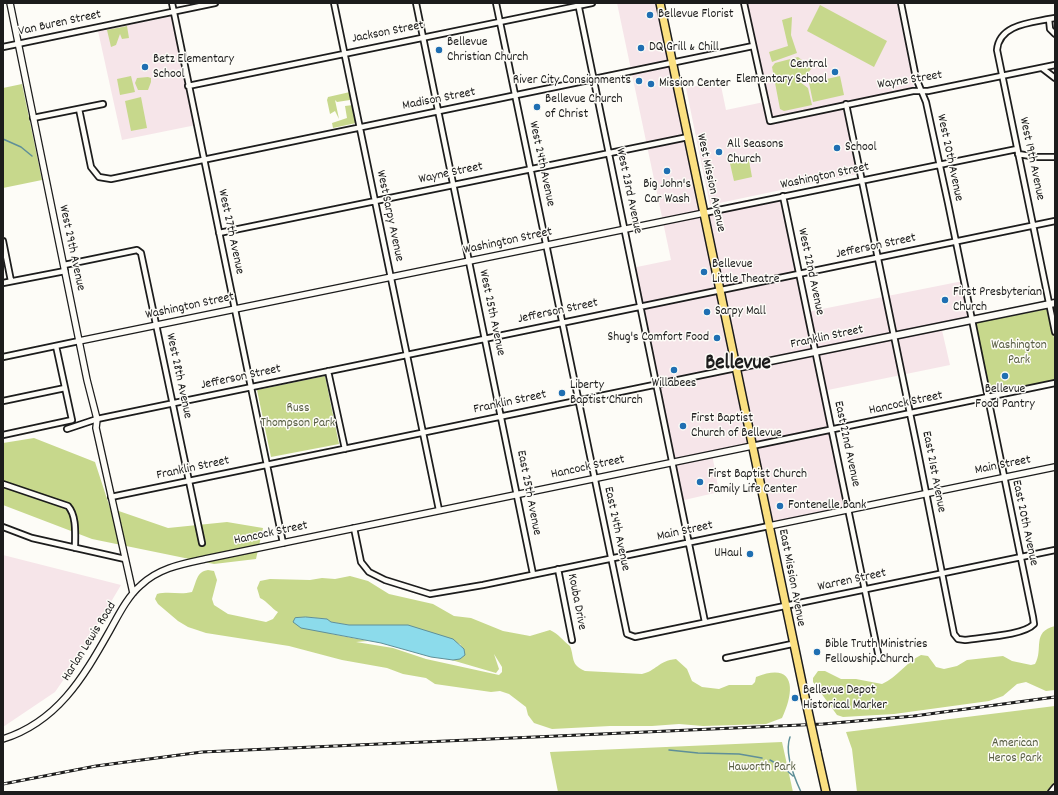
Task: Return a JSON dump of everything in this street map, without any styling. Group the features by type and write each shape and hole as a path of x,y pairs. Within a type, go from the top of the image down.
{"main road":[{"name":"West Mission Avenue","path":"660,3 736,368"},
{"name":"Franklin Street","path":"736,368 1052,303"},
{"name":"East Mission Avenue","path":"736,368 792,644 826,792"}],"street":[{"name":"West 29th Avenue","path":"10,3 79,341 97,419 96,428 133,593"},
{"name":"West 27th Avenue","path":"172,3 203,160 283,543"},
{"name":"Van Buren Street","path":"3,47 215,3"},
{"name":"West Sarpy Avenue","path":"334,3 439,510"},
{"name":"West 25th Avenue","path":"416,3 501,417"},
{"name":"West 24th Avenue","path":"496,3 578,400"},
{"name":"Jackson Street","path":"188,86 578,4 592,3"},
{"path":"744,3 753,46"},
{"name":"West 20th Avenue","path":"901,3 916,78 926,102 971,320"},
{"name":"West 23rd Avenue","path":"578,4 705,622"},
{"path":"1055,18 1049,19 1050,29 1055,34"},
{"name":"West 19th Avenue","path":"1049,19 1008,30 998,43 998,58 1033,226 1052,303 1055,332"},
{"name":"Madison Street","path":"79,109 90,162 94,173 105,179 753,46"},
{"name":"Wayne Street","path":"753,46 770,121 846,104 1055,65"},
{"path":"1042,68 1055,78"},
{"path":"33,118 103,104"},
{"name":"East 21st Avenue","path":"846,104 954,634 958,639 965,640 999,635"},
{"name":"Wayne Street","path":"219,233 688,137"},
{"name":"Washington Street","path":"3,357 939,164 1018,151 1037,157 1055,157"},
{"name":"West 22nd Avenue","path":"783,196 815,352"},
{"name":"Jefferson Street","path":"67,430 97,419 172,403 1055,221"},
{"path":"3,241 12,281"},
{"name":"West 28th Avenue","path":"64,268 123,252 138,250 141,253 202,543"},
{"path":"3,283 64,268"},
{"name":"East 20th Avenue","path":"971,320 1034,624 1030,628 1024,630 999,635"},
{"path":"3,435 72,420 56,346"},
{"name":"East 22nd Avenue","path":"815,352 879,658"},
{"name":"Franklin Street","path":"111,497 736,368"},
{"path":"328,371 345,449"},
{"name":"Hancock Street","path":"133,593 152,577 178,565 1055,384"},
{"path":"3,401 65,388"},
{"name":"East 24th Avenue","path":"578,400 626,630 630,637"},
{"name":"East 25th Avenue","path":"501,417 533,574"},
{"name":"Main Street","path":"354,528 361,562 369,572 380,578 424,594 438,594 1055,467"},
{"path":"3,484 68,506 72,510 75,548"},
{"path":"3,527 32,538 125,559"},
{"name":"Warren Street","path":"630,637 1055,550"},
{"name":"Kouba Drive","path":"558,569 572,640"},
{"name":"Harlan Lewis Road","path":"3,739 39,721 67,698 83,677 120,611 133,593"},
{"path":"726,658 792,644"},
{"path":"1050,792 1055,787"}],"shaded area":[{"path":"617,3 656,3 704,212 783,196 807,312 963,281 971,319 941,326 950,365 823,391 848,509 769,526 752,447 712,454 719,492 680,501 632,268 671,260"},
{"path":"744,3 897,3 914,87 842,102 857,174 710,205 686,88 720,81 726,110 764,102"},
{"name":"Betz Elementary School","path":"174,16 196,125 122,140 98,31"},
{"path":"3,555 121,585 73,666 55,692 3,727"}],"green space":[{"path":"820,5 887,41 874,67 807,31"},
{"path":"792,17 791,35 797,53 772,62 769,52 788,46 782,20"},
{"path":"127,26 129,38 122,39 120,34 116,45 111,47 107,30"},
{"path":"798,57 812,68 800,82 808,88 812,105 784,111 780,109 772,67 775,63"},
{"path":"131,76 135,92 120,95 117,79"},
{"path":"840,76 844,95 813,102 809,83"},
{"path":"137,78 151,78 151,82 148,90 138,90 135,83"},
{"path":"22,84 42,180 3,188 3,88"},
{"path":"350,92 350,100 337,102 335,100 339,119 335,111 330,114 327,100 328,97"},
{"path":"141,97 147,128 131,131 125,101"},
{"path":"353,105 356,123 333,128 332,123 347,118 345,106"},
{"path":"748,155 752,177 734,181 729,159"},
{"name":"Washington Park","path":"1048,309 1055,343 1055,383 991,397 976,323"},
{"name":"Russ Thompson Park","path":"325,376 339,444 271,457 257,390"},
{"path":"34,438 95,462 110,508 168,528 227,522 263,528 256,559 214,564 92,539 3,505 3,443"},
{"path":"204,571 214,571 217,580 212,599 214,605 228,614 266,622 273,619 278,612 260,598 257,588 260,581 270,579 335,579 350,576 368,581 389,594 433,604 454,616 471,618 503,631 530,636 550,630 556,633 570,646 575,663 585,671 642,674 651,671 665,662 676,659 687,669 692,681 702,687 719,689 729,685 752,685 755,682 756,677 769,673 779,673 785,676 789,681 789,698 782,718 766,724 703,726 679,724 552,729 534,723 528,715 526,707 509,694 500,691 491,692 435,684 426,678 403,674 387,668 342,660 289,646 206,633 188,627 178,621 158,604 155,599 157,594 192,592 197,578","holes":["306,617 326,619 331,622 460,644 465,652 453,660 448,659 496,673 499,669 494,654 502,667 502,672 499,675 426,659 393,648 356,642 368,641 332,634 295,618"]},
{"path":"1055,626 1055,690 1046,691 1026,682 1017,684 1003,696 989,701 894,714 843,717 837,715 813,682 813,678 818,671 825,671 841,679 856,679 882,684 893,678 921,655 928,656 936,667 944,669 957,666 967,660 1003,656 1012,661 1031,665 1035,664 1039,653 1039,642 1043,632"},
{"name":"American Heros Park","path":"1055,706 1055,792 857,792 852,749 846,732"},
{"name":"Haworth Park","path":"782,742 793,792 558,792 550,752"}],"water":[{"path":"306,617 327,619 331,622 349,625 408,625 453,639 464,649 465,655 460,659 453,660 431,657 381,643 301,628 293,622 295,618"}],"waterway":[{"path":"3,139 21,147 32,156"},
{"path":"790,737 788,743 789,757 801,792"},
{"path":"669,750 698,753 739,754 762,758"},
{"path":"770,760 784,768 793,776"}],"railway":[{"path":"3,784 96,766 202,752 823,724 914,716 1055,697"}],"place":[{"name":"Bellevue Florist","path":"650,15"},
{"name":"DQ Grill & Chill","path":"641,48"},
{"name":"Bellevue Christian Church","path":"439,50"},
{"name":"Betz Elementary School","path":"145,67"},
{"name":"Central Elementary School","path":"835,72"},
{"name":"River City Consignments","path":"639,81"},
{"name":"Mission Center","path":"651,84"},
{"name":"Bellevue Church of Christ","path":"537,107"},
{"name":"School","path":"837,148"},
{"name":"All Seasons Church","path":"719,152"},
{"name":"Big John's Car Wash","path":"667,171"},
{"name":"Bellevue Little Theatre","path":"704,272"},
{"name":"First Presbyterian Church","path":"945,300"},
{"name":"Sarpy Mall","path":"707,312"},
{"name":"Shug's Comfort Food","path":"717,338"},
{"name":"Willabees","path":"674,370"},
{"name":"Bellevue Food Pantry","path":"1005,376"},
{"name":"Liberty Baptist Church","path":"562,393"},
{"name":"First Baptist Church of Bellevue","path":"683,426"},
{"name":"First Baptist Church Family Life Center","path":"700,482"},
{"name":"Fontenelle Bank","path":"780,506"},
{"name":"UHaul","path":"750,554"},
{"name":"Bible Truth Ministries Fellowship Church","path":"817,652"},
{"name":"Bellevue Depot Historical Marker","path":"795,698"}],"district":[{"name":"Bellevue","path":"738,365"}]}
